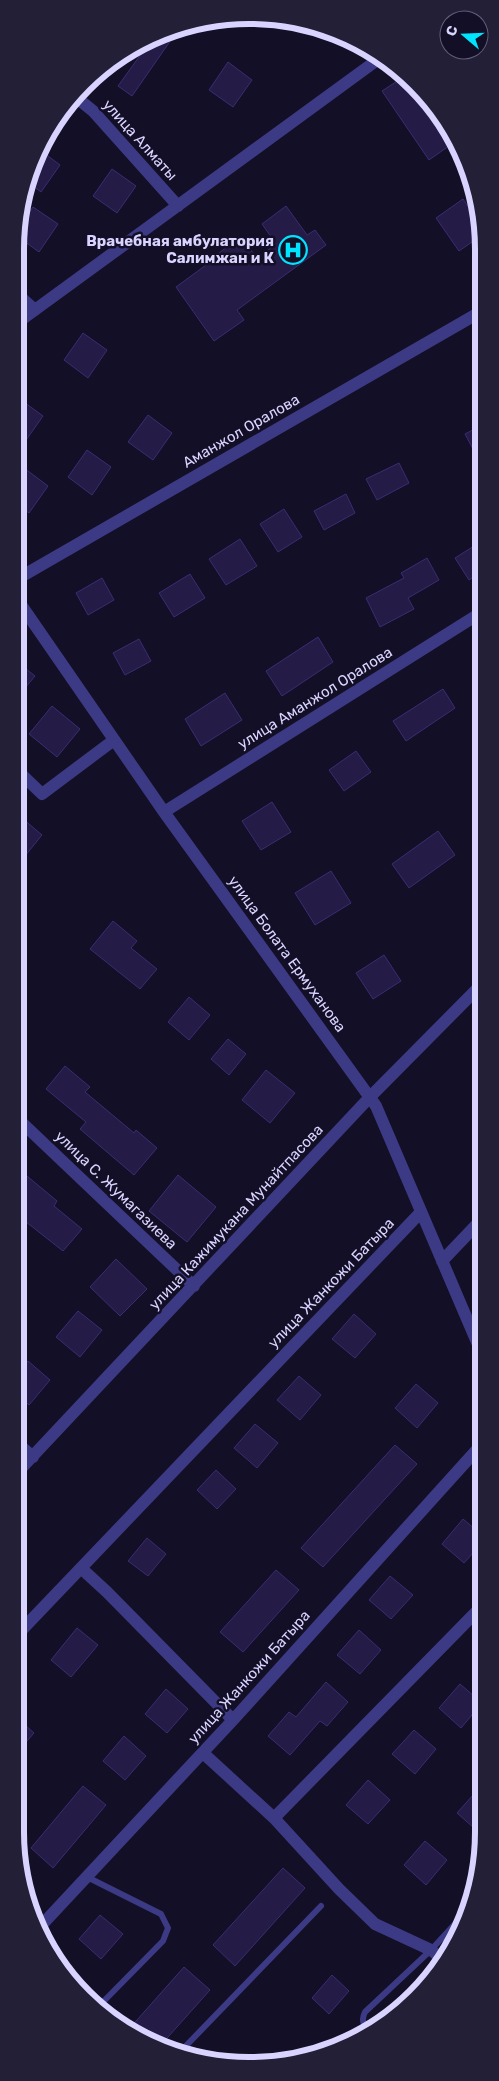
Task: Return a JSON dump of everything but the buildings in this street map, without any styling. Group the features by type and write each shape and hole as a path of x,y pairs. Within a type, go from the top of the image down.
{"street":[{"path":"24,318 375,62"},
{"name":"улица Алматы","path":"80,101 92,111 178,206"},
{"path":"24,300 36,310"},
{"name":"Аманжол Оралова","path":"24,575 475,315"},
{"name":"улица Болата Ермуханова","path":"24,609 164,812 376,1106 475,1338"},
{"name":"улица Аманжол Оралова","path":"164,812 475,616"},
{"path":"24,777 42,794 114,740"},
{"name":"улица Кажимукана Мунайтпасова","path":"24,1467 370,1097 475,991"},
{"name":"улица С. Жумагазиева","path":"24,1125 194,1286"},
{"name":"улица Жанкожи Батыра","path":"24,1628 421,1212"},
{"path":"442,1261 475,1226"},
{"path":"24,1448 33,1458"},
{"name":"улица Жанкожи Батыра","path":"43,1923 203,1753 475,1452"},
{"path":"82,1569 233,1720"},
{"path":"274,1818 475,1613"},
{"path":"203,1753 274,1818 339,1889 375,1924 431,1950 438,1956"}],"lane":[{"path":"87,1877 161,1914 168,1928 163,1941 103,2002"},
{"path":"184,2048 321,1906"},
{"path":"365,2025 362,2018 365,2012 431,1950 456,1923"}],"place":[{"name":"Врачебная амбулатория Салимжан и К","path":"293,250"}]}
